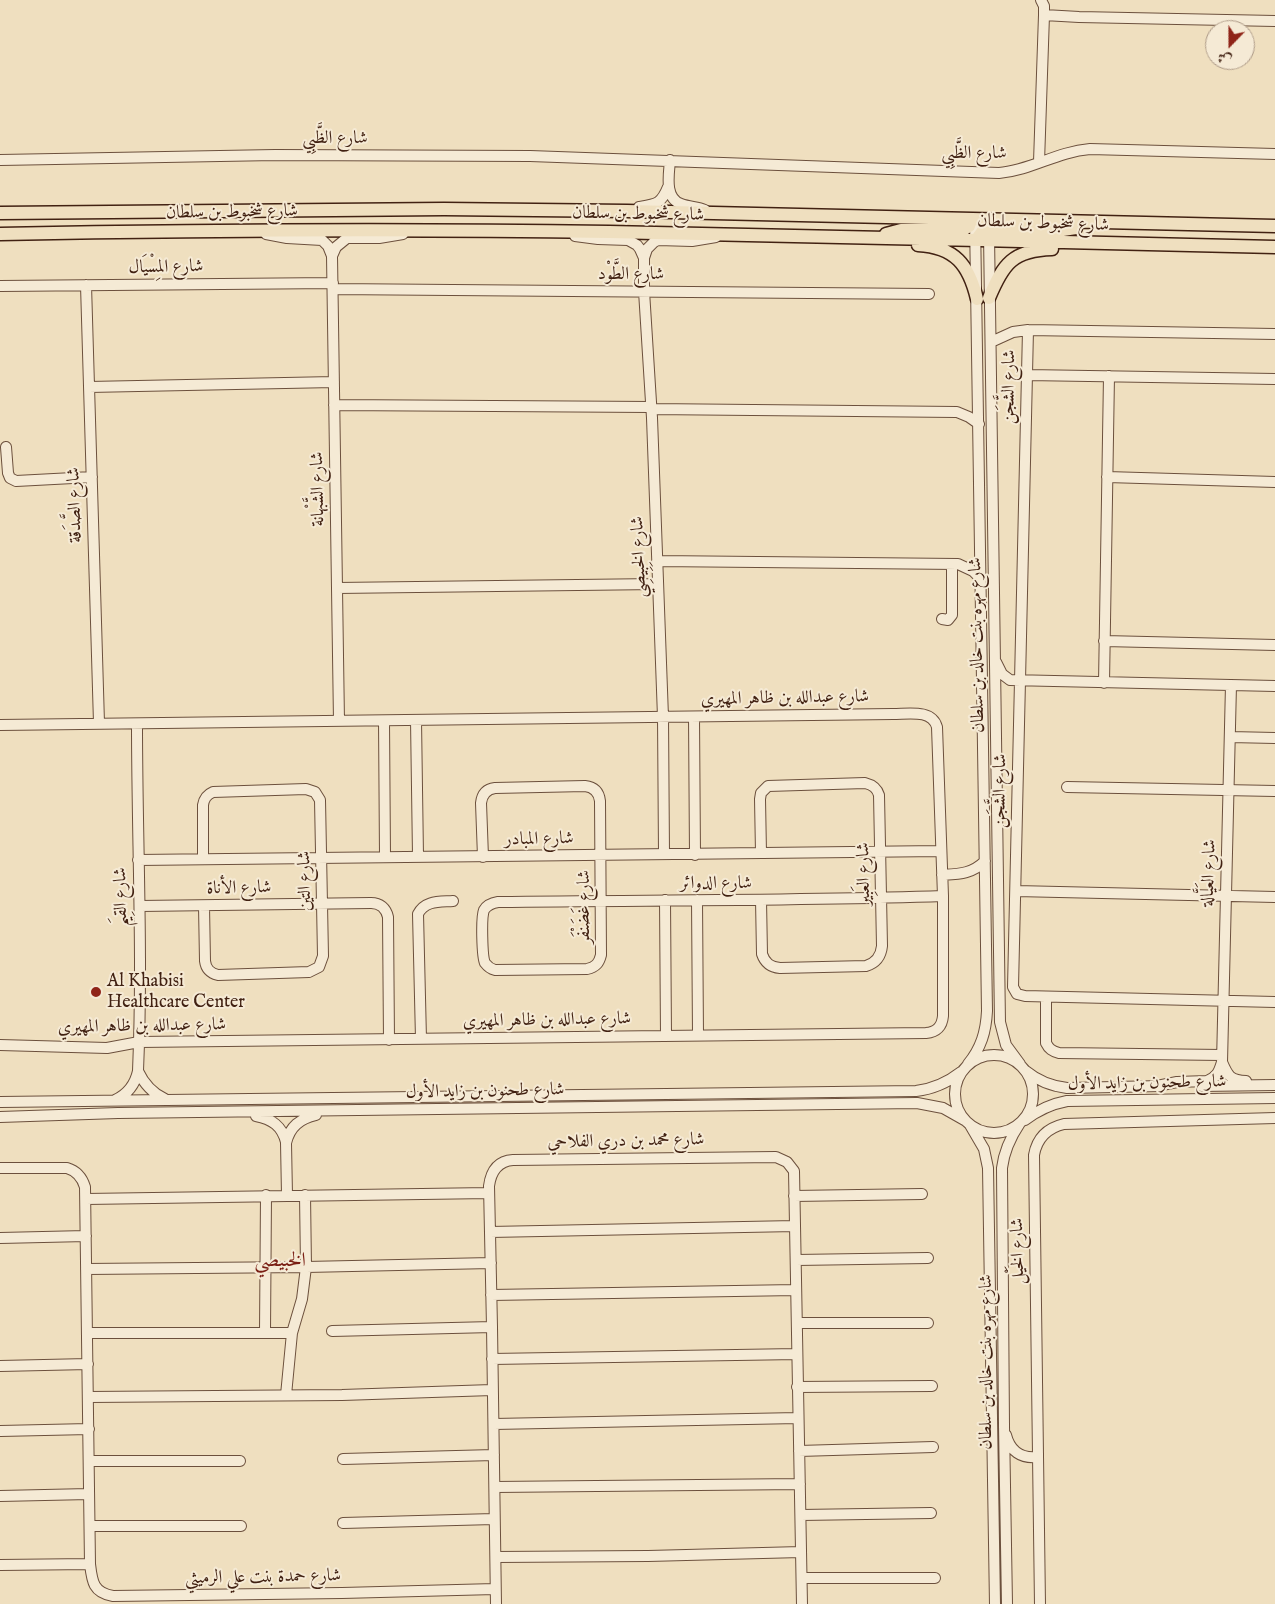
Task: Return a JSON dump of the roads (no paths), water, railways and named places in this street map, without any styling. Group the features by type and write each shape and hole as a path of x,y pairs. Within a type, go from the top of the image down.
{"main road":[{"name":"شارع شخبوط بن سلطان","path":"0,213 435,209 714,213 973,220 989,230 1146,245 1275,247"},
{"path":"879,238 894,231 902,230 964,230 970,226 973,220"},
{"name":"شارع شخبوط بن سلطان","path":"0,234 251,230 416,230 562,231 976,240 989,230 1091,222 1275,226"},
{"path":"812,236 843,241 922,245 942,250 957,259 969,273 983,299 1003,270 1014,259 1028,252 1044,249 1146,245"}],"street":[{"path":"1039,162 1044,15 1044,6 1041,0"},
{"path":"1044,15 1275,21"},
{"name":"شارع الظَّبِي","path":"0,160 284,155 530,156 999,173 1024,169 1063,153 1090,149 1275,154"},
{"path":"627,211 657,204 664,197 668,187 670,160"},
{"path":"668,187 672,197 679,204 701,208 714,213"},
{"name":"شارع مهره بنت خالد بن سلطان","path":"973,220 983,299 991,326 1000,1022 1006,1045 1023,1068"},
{"path":"251,230 287,238 317,238 325,242 332,256"},
{"path":"332,256 336,247 348,238 388,237 416,230"},
{"name":"شارع مهره بنت خالد بن سلطان","path":"965,1068 976,1055 981,1045 986,1021 986,884 984,861 978,400 983,299 989,230"},
{"path":"562,231 589,238 628,240 640,248 644,258"},
{"path":"644,258 650,245 658,240 692,241 724,234"},
{"name":"شارع الشَّبْهانة","path":"332,256 339,721"},
{"name":"شارع الخِبِيصِي","path":"644,258 663,717 664,854"},
{"name":"شارع الصَّدَقة","path":"86,285 99,723"},
{"name":"شارع المِسْيَال","path":"0,286 333,286"},
{"name":"شارع الطَّوْد","path":"333,286 929,294"},
{"path":"991,326 1013,332"},
{"path":"991,342 1013,332 1028,330 1275,334"},
{"name":"شارع الشَّجَن","path":"1028,330 1015,680 1016,892 1013,987 1021,996 1275,1002"},
{"path":"1027,375 1275,379"},
{"path":"1104,683 1109,376"},
{"path":"89,387 334,382"},
{"path":"334,405 957,412 969,408 978,400"},
{"path":"957,412 979,424"},
{"path":"6,447 8,472 10,478 16,481 92,477"},
{"path":"1107,477 1275,482"},
{"path":"657,561 955,564 969,561 980,548"},
{"path":"955,564 969,568 981,579"},
{"path":"942,619 948,620 952,616 955,564"},
{"path":"337,588 657,584"},
{"path":"1104,641 1275,645"},
{"path":"994,658 1002,674 1015,680 1275,686"},
{"path":"995,698 1015,680"},
{"name":"شارع العَيَّالة","path":"1222,1058 1231,685"},
{"name":"شارع عبدالله بن ظاهر المهيري","path":"0,725 922,714 930,716 937,728 943,896 943,1016 940,1027 926,1033 139,1042 107,1048 0,1045"},
{"path":"694,717 695,855"},
{"path":"416,720 418,856"},
{"path":"384,721 385,856"},
{"name":"شارع القِيَم","path":"115,1100 128,1092 133,1086 138,1071 140,906 137,724"},
{"path":"1230,737 1275,738"},
{"name":"شارع العَبِير","path":"761,853 760,799 762,792 768,786 865,783 874,787 879,796 882,950 879,957 873,963 866,966 780,968 770,966 766,963 762,954 761,900"},
{"name":"شارع غَضَنْفَر","path":"482,857 480,803 482,795 488,790 495,788 585,786 592,788 600,797 601,955 597,965 587,969 491,969 484,959 483,918 484,910 490,904"},
{"path":"1068,786 1275,791"},
{"name":"شارع التين","path":"203,859 203,805 204,799 209,794 306,789 315,792 322,804 323,956 321,964 315,970 308,972 218,975 211,972 206,966 204,906"},
{"name":"شارع المبادر","path":"138,860 941,851"},
{"path":"942,875 966,873 984,861"},
{"path":"966,873 986,884"},
{"path":"1016,892 1275,897"},
{"name":"شارع الدوائر","path":"490,904 498,902 761,900 943,896"},
{"path":"665,900 666,1036"},
{"path":"697,900 698,1035"},
{"path":"421,1039 418,914 420,909 428,903 453,901"},
{"name":"شارع الأناة","path":"140,906 375,903 383,906 387,913 389,1040"},
{"path":"1046,997 1046,1043 1049,1048 1059,1053 1222,1058"},
{"path":"994,1055 1012,1059 1023,1068 1031,1081 1033,1094 1031,1107 1022,1122 1004,1132 995,1133 978,1129 968,1123 958,1109 955,1097 956,1084 965,1068 985,1056 994,1055"},
{"path":"1222,1058 1229,1076 1238,1080 1275,1081"},
{"path":"1157,1086 1212,1079 1218,1074 1222,1058"},
{"name":"شارع طحنون بن زايد الأول","path":"0,1102 916,1091 935,1087 953,1078 965,1068"},
{"name":"شارع طحنون بن زايد الأول","path":"1023,1068 1041,1081 1067,1088 1275,1085"},
{"path":"138,1071 152,1091 166,1100"},
{"name":"شارع طحنون بن زايد الأول","path":"1022,1122 1040,1109 1058,1102 1067,1101 1275,1098"},
{"name":"شارع طحنون بن زايد الأول","path":"0,1116 917,1103 943,1108 968,1123"},
{"path":"286,1143 291,1129 301,1120 334,1111"},
{"path":"238,1113 270,1120 281,1129 286,1143 287,1195"},
{"name":"شارع الخَيْل","path":"1040,1604 1034,1155 1036,1145 1049,1130 1064,1124 1275,1118"},
{"name":"شارع مهره بنت خالد بن سلطان","path":"1007,1604 1002,1168 1005,1149 1022,1122"},
{"name":"شارع مهره بنت خالد بن سلطان","path":"968,1123 984,1149 988,1168 994,1604"},
{"name":"شارع محمد بن دري الفلاحي","path":"496,1604 489,1193 492,1172 507,1160 776,1157 788,1162 794,1171 802,1604"},
{"name":"شارع حمدة بنت علي الرميثي","path":"0,1168 57,1166 73,1170 83,1180 86,1199 90,1564 91,1575 95,1586 100,1592 113,1596 495,1589"},
{"path":"86,1199 489,1193"},
{"path":"794,1196 922,1194"},
{"path":"286,1395 292,1333 302,1299 306,1268 305,1195"},
{"path":"265,1332 266,1196"},
{"path":"490,1232 795,1226"},
{"path":"0,1238 86,1236"},
{"path":"796,1260 928,1258"},
{"path":"86,1269 306,1268 491,1263"},
{"path":"491,1295 796,1290"},
{"path":"797,1323 928,1323"},
{"path":"332,1331 492,1327"},
{"path":"88,1332 292,1333"},
{"path":"492,1359 797,1354"},
{"path":"0,1366 88,1364"},
{"path":"797,1387 932,1386"},
{"path":"89,1397 342,1395 492,1390"},
{"path":"494,1424 798,1418"},
{"path":"1004,1426 1007,1440 1014,1451 1025,1457 1038,1457"},
{"path":"0,1431 89,1429"},
{"path":"799,1451 932,1447"},
{"path":"343,1460 494,1455"},
{"path":"90,1461 240,1460"},
{"path":"494,1487 800,1484"},
{"path":"0,1496 89,1494"},
{"path":"800,1515 931,1513"},
{"path":"344,1523 494,1519"},
{"path":"90,1526 241,1526"},
{"path":"496,1557 801,1552"},
{"path":"0,1564 90,1564"},
{"path":"802,1578 935,1578"}],"place":[{"name":"Al Khabisi Healthcare Center","path":"96,992"}],"district":[{"name":"الخبيصي","path":"280,1262"}]}
